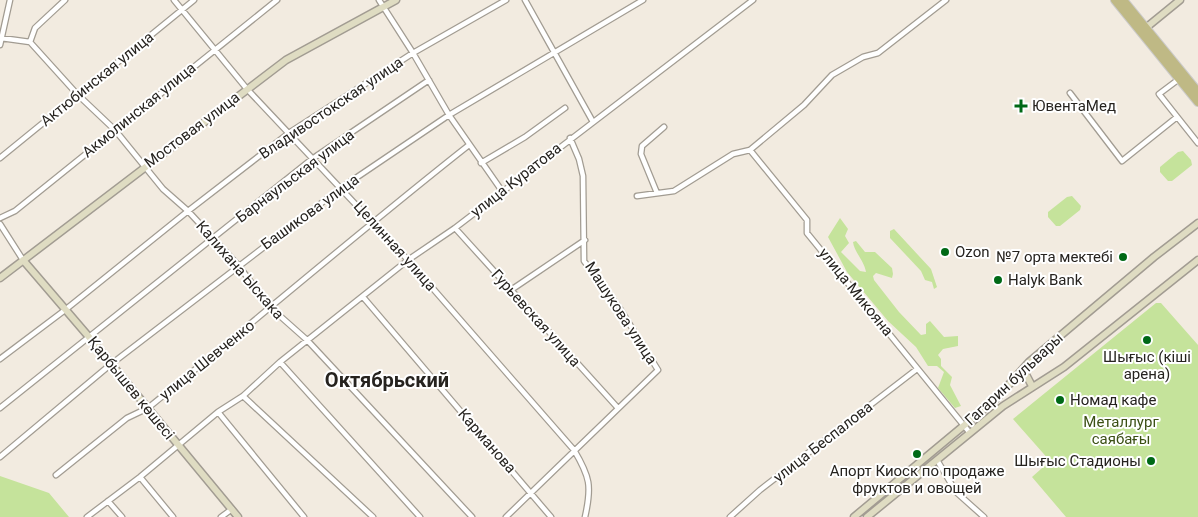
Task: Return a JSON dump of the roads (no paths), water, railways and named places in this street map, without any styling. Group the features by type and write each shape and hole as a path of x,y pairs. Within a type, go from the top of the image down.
{"main road":[{"name":"Мостовая улица","path":"0,278 286,60 396,0"},
{"path":"1115,0 1198,92"},
{"path":"1122,0 1198,102"},
{"path":"1143,30 1180,0"},
{"name":"Гагарин бульвары","path":"854,517 997,398 1023,369 1154,257 1198,224"},
{"name":"Қарбышев көшесі","path":"23,260 238,517"},
{"name":"Гагарин бульвары","path":"866,517 970,433 1032,386 1066,366 1198,260"},
{"path":"1023,369 1032,386"}],"street":[{"path":"0,45 10,0"},
{"path":"1,38 30,42 35,28 65,0"},
{"name":"Целинная улица","path":"174,0 247,89 373,221 574,450 587,472 589,481 590,494 584,517"},
{"name":"Актюбинская улица","path":"0,158 194,0"},
{"name":"Акмолинская улица","path":"0,218 14,211 277,0"},
{"path":"378,0 413,53 449,115 502,191"},
{"name":"Владивостокская улица","path":"0,359 289,133 413,53 506,0"},
{"path":"525,0 593,122"},
{"name":"Башикова улица","path":"0,457 110,365 238,265 341,188 449,115 643,0"},
{"name":"улица Куратова","path":"87,517 179,446 218,412 243,396 280,362 408,260 455,228 570,138 753,0"},
{"path":"637,196 674,191 733,154 750,150 804,105 832,75 864,57 878,53 946,0"},
{"name":"Калихана Ыскака","path":"30,42 77,94 115,130 163,189 188,211 238,265 270,308 307,340 472,517"},
{"path":"1179,79 1159,94 1198,143"},
{"name":"Барнаульская улица","path":"0,408 312,159 429,80"},
{"path":"1070,94 1122,161 1177,117"},
{"path":"481,163 525,137 565,108"},
{"path":"657,193 641,154 642,146 664,127"},
{"name":"Машукова улица","path":"570,138 579,159 583,176 584,261 618,307 658,370 617,407"},
{"name":"улица Шевченко","path":"56,475 127,418 148,408 373,221 469,145"},
{"name":"улица Микояна","path":"750,150 807,220 807,233 970,433"},
{"path":"0,224 23,260"},
{"name":"Гурьевская улица","path":"455,228 617,407"},
{"path":"511,290 585,240"},
{"name":"Карманова","path":"363,297 552,517"},
{"path":"280,362 420,517"},
{"name":"улица Беспалова","path":"730,517 766,486 917,369"},
{"path":"243,396 373,517"},
{"path":"506,517 617,407"},
{"path":"218,412 304,517"},
{"path":"937,460 956,492 970,502 984,517"},
{"path":"140,477 172,517"},
{"path":"108,501 122,517"},
{"path":"221,517 232,509"}],"place":[{"name":"ЮвентаМед","path":"1021,106"},
{"name":"Ozon","path":"945,252"},
{"name":"№7 орта мектебі","path":"1123,257"},
{"name":"Halyk Bank","path":"998,280"},
{"name":"Шығыс (кіші арена)","path":"1147,340"},
{"name":"Номад кафе","path":"1060,400"},
{"name":"Апорт Киоск по продаже фруктов и овощей","path":"917,454"},
{"name":"Шығыс Стадионы","path":"1151,461"}],"district":[{"name":"Октябрьский","path":"387,380"}],"park label":[{"name":"Металлург саябағы","path":"1121,430"}]}
